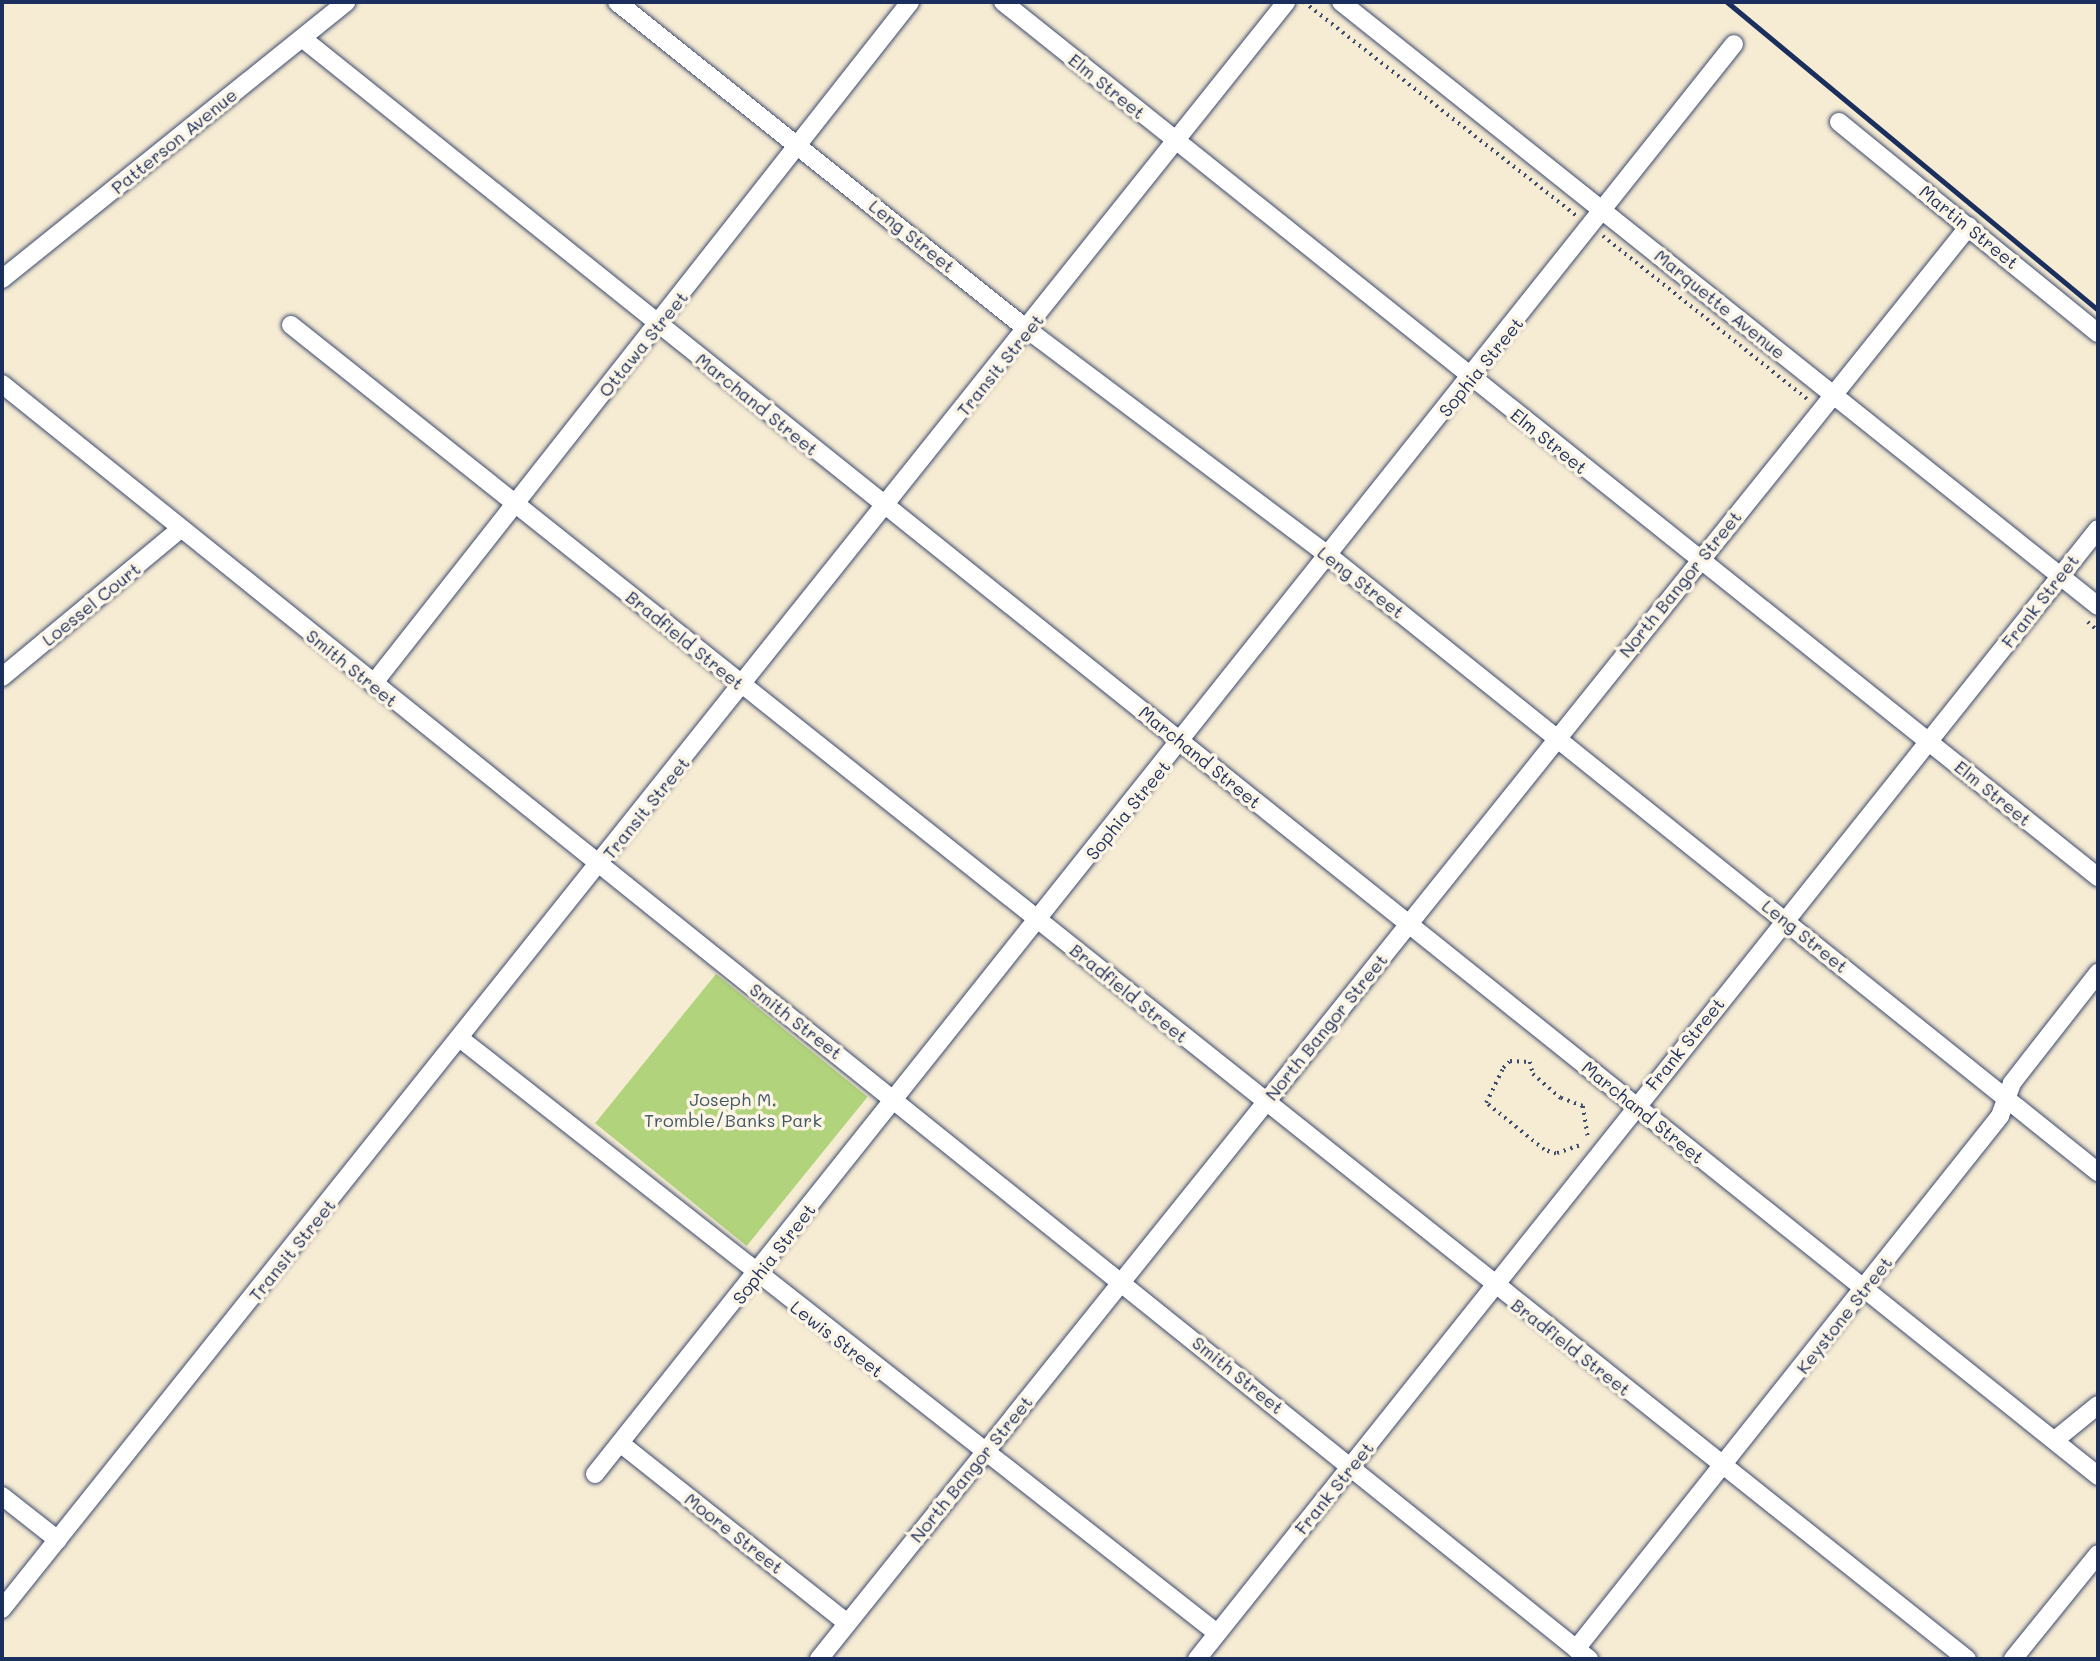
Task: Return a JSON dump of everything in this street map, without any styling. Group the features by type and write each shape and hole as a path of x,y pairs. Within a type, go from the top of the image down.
{"street":[{"name":"Patterson Avenue","path":"2,279 347,2"},
{"name":"Leng Street","path":"617,2 1028,330 1328,555 2098,1172"},
{"name":"Ottawa Street","path":"373,684 801,147 910,2"},
{"name":"Elm Street","path":"1003,2 1471,379 2098,877"},
{"name":"Transit Street","path":"2,1609 462,1040 1178,142 1286,2"},
{"name":"Marquette Avenue","path":"1340,2 2098,606"},
{"name":"Marchand Street","path":"302,38 1636,1106 1862,1291 2098,1476"},
{"name":"Sophia Street","path":"594,1474 757,1277 1037,920 1471,379 1734,44"},
{"name":"Martin Street","path":"1839,122 2098,333"},
{"name":"North Bangor Street","path":"819,1659 1409,924 1830,393 1969,226"},
{"name":"Bradfield Street","path":"292,325 1493,1286 1966,1659"},
{"name":"Smith Street","path":"2,384 179,530 895,1100 1583,1654"},
{"name":"Frank Street","path":"1196,1659 2098,529"},
{"name":"Loessel Court","path":"2,677 179,530"},
{"name":"Keystone Street","path":"1583,1654 1723,1467 1862,1291 2008,1098 2012,1083 2098,972"},
{"name":"Lewis Street","path":"462,1040 757,1277 1217,1633"},
{"path":"2055,1440 2098,1405"},
{"name":"Moore Street","path":"620,1443 847,1623"},
{"path":"2,1496 58,1540"},
{"path":"2013,1659 2098,1554"}],"path":[{"path":"1304,2 1819,409"},
{"path":"2080,616 2098,631"},
{"path":"1579,1146 1556,1154 1544,1150 1486,1103 1503,1068 1510,1061 1530,1062 1533,1074 1561,1098 1583,1106 1588,1136"}],"green space":[{"name":"Joseph M. Tromble/Banks Park","path":"716,974 868,1097 747,1246 595,1123"}],"railway":[{"path":"1727,2 2098,310"}]}
